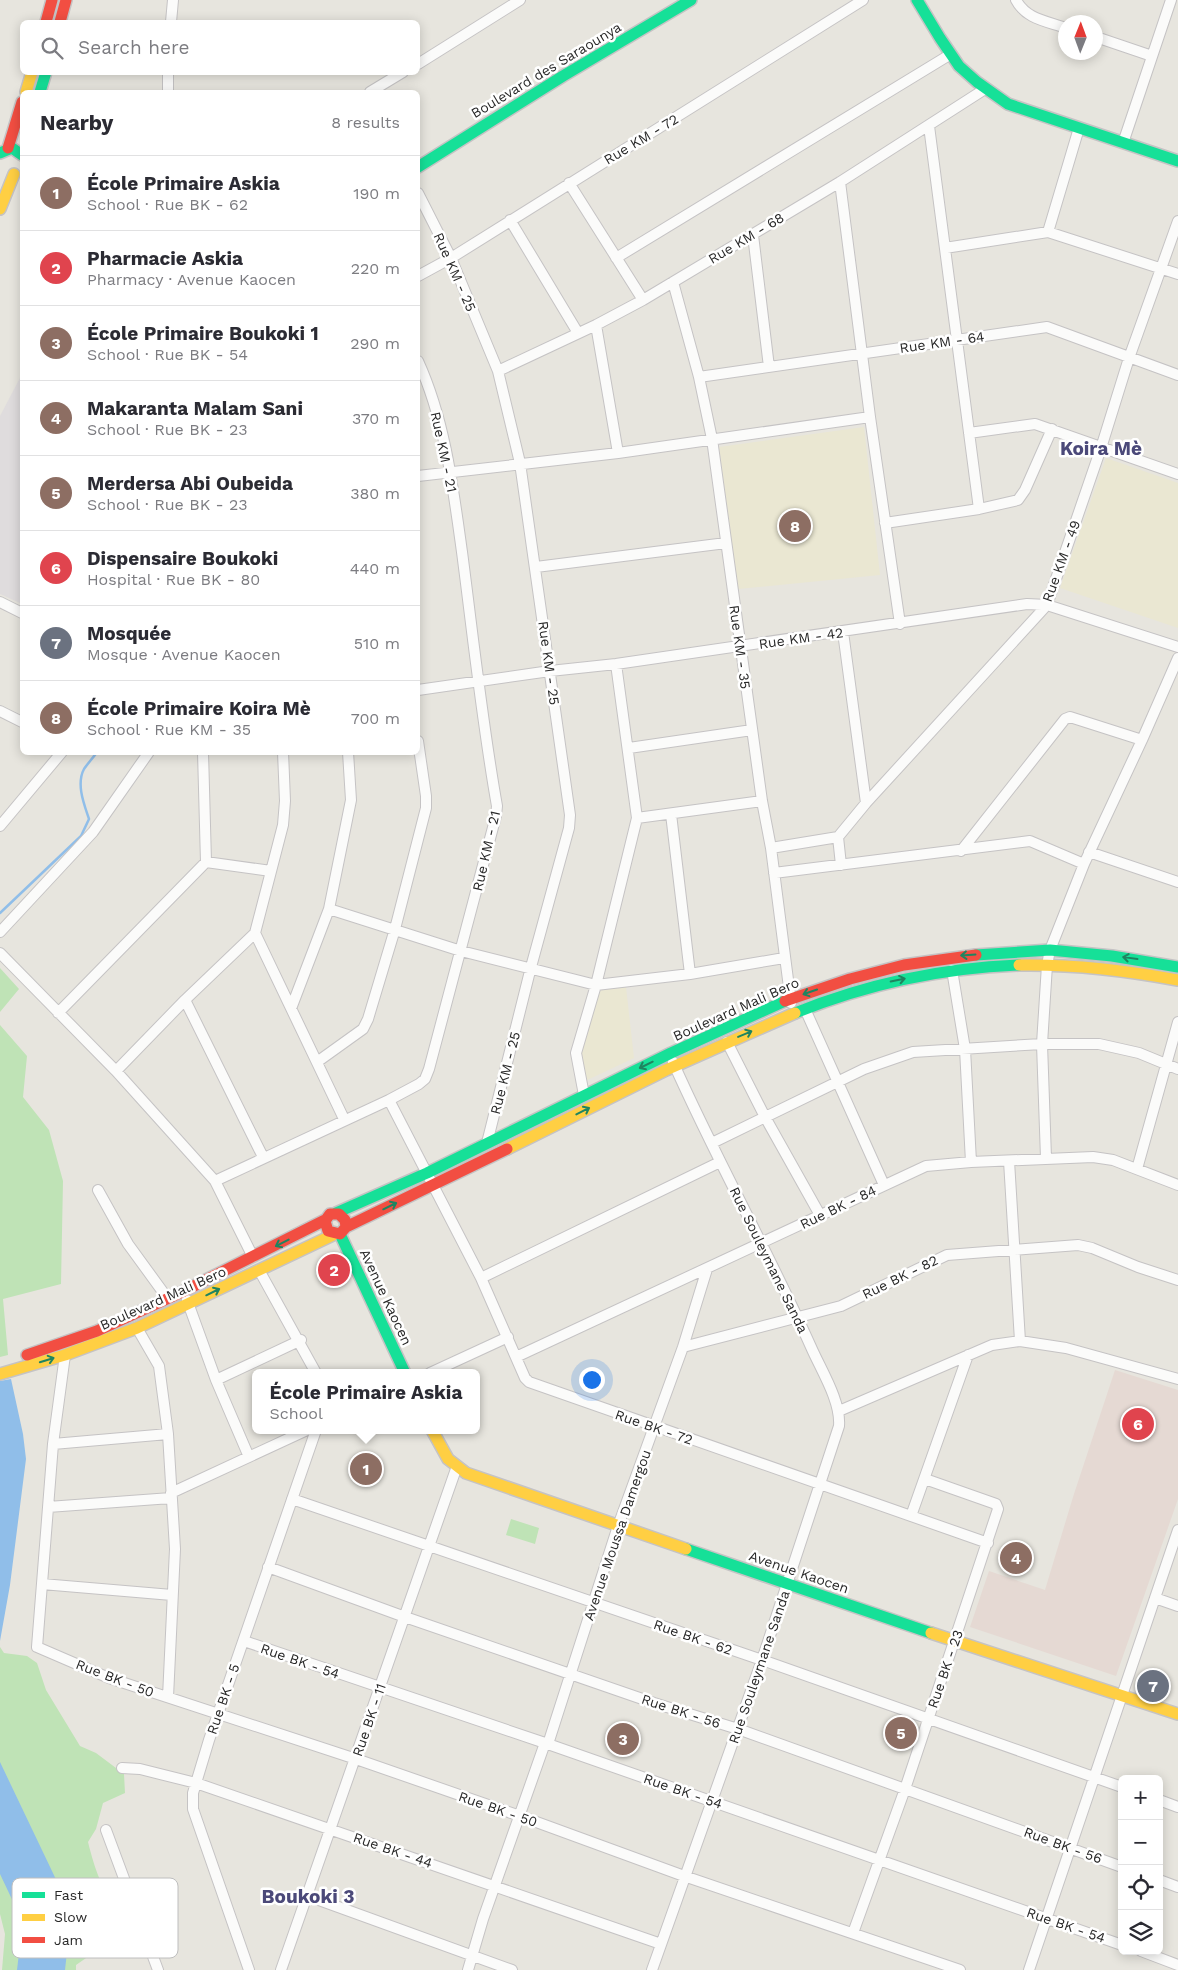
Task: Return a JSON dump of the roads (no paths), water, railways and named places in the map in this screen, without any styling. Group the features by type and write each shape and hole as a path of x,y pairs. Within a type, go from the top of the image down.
{"main road":[{"path":"47,20 52,0"},
{"path":"61,20 66,0"},
{"name":"Boulevard des Saraounya","path":"420,166 563,76 691,0"},
{"path":"917,0 951,54 967,74 1008,104 1178,161"},
{"path":"27,90 31,75"},
{"path":"41,90 45,75"},
{"path":"20,107 3,150 16,149 20,152"},
{"path":"0,209 19,172 2,172"},
{"name":"Boulevard Mali Bero","path":"0,1364 97,1331 168,1299 325,1220 330,1214 336,1214 427,1173 584,1095 790,999 850,979 904,965 958,956 1050,950 1112,956 1178,967"},
{"name":"Boulevard Mali Bero","path":"0,1374 65,1355 138,1328 340,1232 675,1065 805,1009 885,982 952,970 1047,965 1129,970 1178,980"},
{"path":"549,1114 548,1121 554,1126"},
{"path":"527,1124 533,1128 534,1135"},
{"path":"325,1220 325,1228 340,1232 344,1218 336,1214"},
{"name":"Avenue Kaocen","path":"340,1232 403,1369"},
{"path":"434,1434 456,1469"},
{"name":"Avenue Kaocen","path":"456,1469 955,1641 1122,1694 1178,1714"}],"street":[{"path":"171,20 172,0"},
{"path":"420,63 520,0"},
{"name":"Rue KM - 72","path":"420,275 451,258 863,0"},
{"path":"1016,0 1021,9 1027,14 1058,25"},
{"path":"1123,142 1171,0"},
{"path":"1103,39 1152,56"},
{"path":"616,258 951,54"},
{"path":"168,75 168,90"},
{"path":"381,90 399,75"},
{"name":"Rue KM - 68","path":"498,371 596,325 643,300 840,182 985,89"},
{"path":"929,126 979,509"},
{"path":"1048,232 1079,128"},
{"path":"840,182 870,417 900,624"},
{"path":"569,183 643,300"},
{"name":"Rue KM - 25","path":"420,197 451,258 498,371 520,463 536,567 570,822 487,1143"},
{"path":"510,220 578,333"},
{"name":"Rue KM - 49","path":"838,837 866,803 1047,604 1178,221"},
{"path":"945,248 1048,232 1178,274"},
{"path":"753,234 769,367"},
{"name":"Rue KM - 35","path":"673,282 699,377 712,439 793,1014"},
{"path":"596,325 618,453"},
{"name":"Rue KM - 64","path":"699,377 862,353 957,342 1048,327 1178,375"},
{"name":"Rue KM - 21","path":"215,1181 344,1119 389,1100 425,1079 430,1069 497,811 451,472 432,396 420,366"},
{"path":"420,476 618,453 870,417"},
{"path":"969,433 1035,424 1178,474"},
{"path":"885,523 979,509 1018,500 1025,490 1052,429"},
{"path":"536,567 726,543"},
{"path":"0,602 20,613"},
{"name":"Rue KM - 42","path":"420,690 900,624 1027,604 1047,604 1178,647"},
{"path":"843,632 866,803"},
{"path":"1046,1158 1042,1044 1047,965 1050,950 1089,852 1178,658"},
{"path":"584,1095 575,1057 596,985 638,818 616,664"},
{"path":"0,711 20,721"},
{"path":"961,851 1065,719 1070,717 1142,740"},
{"path":"629,748 752,730"},
{"path":"2,822 59,755"},
{"path":"0,932 93,832 146,755"},
{"path":"58,1013 206,862 204,755"},
{"path":"116,1070 255,933 285,812 283,755"},
{"path":"292,1006 329,909 351,800 352,791 348,755"},
{"path":"317,1062 363,1030 366,1025 395,928 426,808 420,755"},
{"path":"638,818 762,801"},
{"path":"671,814 690,974"},
{"path":"771,848 838,837 842,865"},
{"path":"774,873 1030,841 1084,864"},
{"path":"1089,852 1178,882"},
{"path":"206,862 272,870"},
{"path":"329,909 395,928 461,951 531,967 596,985 690,974 784,958"},
{"path":"255,933 292,1006 344,1119"},
{"path":"0,953 116,1070 215,1181 253,1257"},
{"path":"952,970 966,1050 971,1162"},
{"path":"185,1000 264,1157"},
{"path":"805,1009 884,1185"},
{"path":"1137,1169 1178,1022"},
{"path":"727,1042 765,1117 820,1215"},
{"path":"712,1143 872,1065 902,1055 929,1050 966,1050 1042,1044 1106,1045 1138,1052 1178,1068"},
{"name":"Rue Souleymane Sanda","path":"652,1970 762,1660 839,1426 839,1410 798,1318 720,1162 670,1054"},
{"name":"Rue BK - 72","path":"389,1100 481,1278 525,1378 534,1385 988,1543"},
{"name":"Rue BK - 84","path":"516,1357 926,1166 1046,1158 1104,1158 1178,1184"},
{"path":"1009,1161 1020,1341"},
{"path":"481,1278 720,1162"},
{"path":"98,1190 128,1244 168,1299"},
{"name":"Rue BK - 82","path":"683,1347 841,1306 947,1255 1014,1248 1085,1246 1138,1267 1178,1280"},
{"name":"Avenue Moussa Damergou","path":"468,1970 494,1885 571,1674 618,1526 683,1347 707,1269"},
{"path":"258,1270 300,1341 314,1369"},
{"path":"182,1292 189,1304 194,1323 210,1360 216,1380 249,1457"},
{"path":"138,1328 159,1366 168,1434 175,1549 168,1698"},
{"path":"439,1369 508,1337"},
{"path":"216,1380 300,1341"},
{"path":"839,1410 968,1355 992,1346 1020,1341 1066,1348 1178,1379"},
{"path":"65,1355 53,1444 42,1584 172,1595"},
{"path":"911,1516 968,1355"},
{"path":"53,1444 168,1434"},
{"path":"48,1507 171,1495 298,1434"},
{"name":"Rue BK - 5","path":"249,1970 193,1809 193,1794 218,1715 315,1434"},
{"name":"Rue BK - 11","path":"281,1970 456,1469"},
{"name":"Rue BK - 23","path":"853,1933 905,1788 998,1509 996,1504 925,1479"},
{"name":"Rue BK - 62","path":"292,1499 593,1604 762,1660 1118,1786"},
{"path":"1029,1970 1048,1919 1178,1530"},
{"name":"Rue BK - 56","path":"268,1567 405,1617 654,1703 738,1729 1119,1865"},
{"name":"Rue BK - 50","path":"42,1584 37,1647 109,1678 356,1759 684,1876 960,1970"},
{"path":"1155,1598 1178,1606"},
{"name":"Rue BK - 54","path":"244,1641 711,1800 1118,1943"},
{"name":"Rue BK - 44","path":"122,1768 140,1769 196,1783 661,1944"},
{"path":"1163,1801 1178,1807"},
{"path":"106,1830 124,1878"},
{"path":"1163,1881 1178,1887"},
{"path":"308,1896 512,1970"},
{"path":"1151,1955 1178,1965"},
{"path":"154,1958 158,1970"}],"water":[{"path":"11,1379 23,1434 26,1459 10,1585 0,1641 0,1381"},
{"path":"0,1762 55,1878 12,1878 12,1899 0,1874"},
{"path":"18,1958 66,1958 65,1970 17,1970"}],"waterway":[{"path":"0,913 81,836 89,819 82,794 82,775 84,769 95,755"}],"place":[{"name":"École Primaire Koira Mè","path":"795,526"},
{"name":"Pharmacie Askia","path":"334,1270"},
{"name":"Dispensaire Boukoki","path":"1138,1424"},
{"name":"École Primaire Askia","path":"366,1469"},
{"name":"Makaranta Malam Sani","path":"1016,1558"},
{"name":"Mosquée","path":"1153,1686"},
{"name":"Merdersa Abi Oubeida","path":"901,1733"},
{"name":"École Primaire Boukoki 1","path":"623,1739"}],"district":[{"name":"Koira Mè","path":"1101,448"},
{"name":"Boukoki 3","path":"308,1896"}]}
